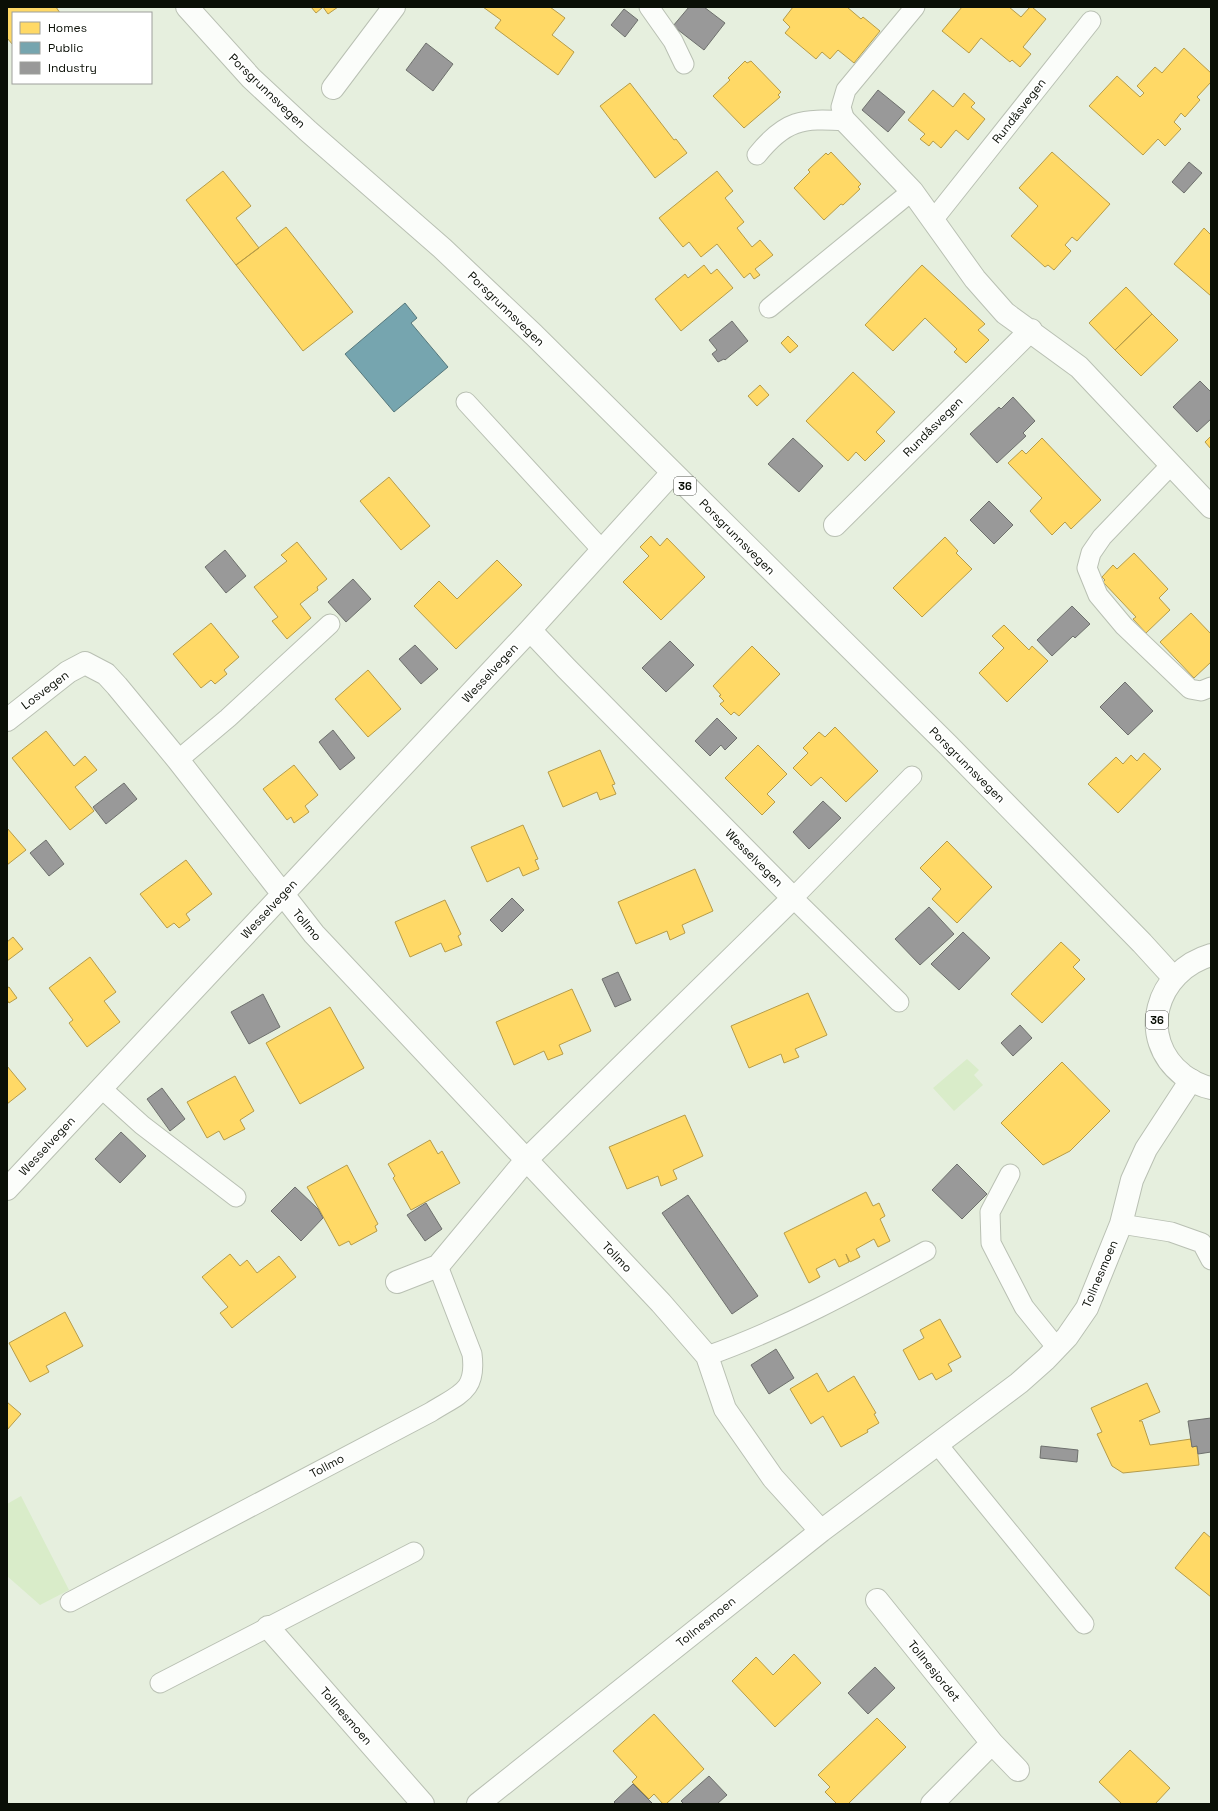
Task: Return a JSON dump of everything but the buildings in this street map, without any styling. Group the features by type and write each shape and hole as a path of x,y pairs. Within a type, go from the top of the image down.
{"main road":[{"name":"Porsgrunnsvegen","path":"187,7 251,78 479,282 953,751 1132,932 1173,977"},
{"path":"333,88 394,7"},
{"path":"845,121 912,191 975,279 1005,313 1031,330 1079,367 1211,507"},
{"name":"Rundåsvegen","path":"835,525 1031,330"},
{"name":"Wesselvegen","path":"7,1189 530,630 672,472"},
{"name":"Wesselvegen","path":"530,630 793,898"},
{"name":"Tollmo","path":"86,663 106,674 178,760 314,934 661,1303 707,1356 725,1409 772,1478 821,1531"},
{"name":"Losvegen","path":"7,720 68,672 86,663"},
{"path":"397,1282 438,1266 526,1160 793,898"},
{"name":"36","path":"1211,955 1190,963 1173,977 1163,994 1157,1013 1158,1033 1164,1052 1175,1068 1191,1080 1211,1088"},
{"name":"Tollnesmoen","path":"478,1804 821,1531 1019,1383 1067,1337 1087,1308 1121,1224 1132,1180 1146,1149 1191,1080"},
{"name":"Tollnesjordet","path":"877,1600 992,1743 1018,1770"},
{"name":"Tollnesmoen","path":"268,1627 423,1804"},
{"path":"932,1804 992,1743"}],"lane":[{"path":"649,7 673,41 684,64"},
{"path":"757,155 770,138 782,129 798,122 821,120 845,121 841,107 846,90 915,8"},
{"name":"Rundåsvegen","path":"933,220 1091,21"},
{"path":"769,308 912,191"},
{"path":"466,402 602,550"},
{"path":"1171,465 1102,537 1091,552 1087,568 1098,595 1124,626 1190,689 1201,691 1211,688"},
{"path":"178,760 228,718 330,624"},
{"path":"899,1002 793,898 912,776"},
{"path":"101,1088 142,1126 236,1197"},
{"path":"1010,1174 990,1212 991,1243 1024,1307 1056,1348"},
{"path":"1121,1224 1171,1232 1202,1243 1211,1260"},
{"path":"707,1356 732,1347 830,1303 926,1251"},
{"name":"Tollmo","path":"70,1602 424,1415 465,1390 472,1379 474,1366 472,1354 438,1266"},
{"path":"938,1445 1084,1624"},
{"path":"160,1683 414,1552"}],"green space":[{"path":"967,1059 979,1070 974,1075 983,1085 954,1111 933,1088"},
{"path":"21,1496 69,1590 40,1605 7,1576 7,1504"}]}
